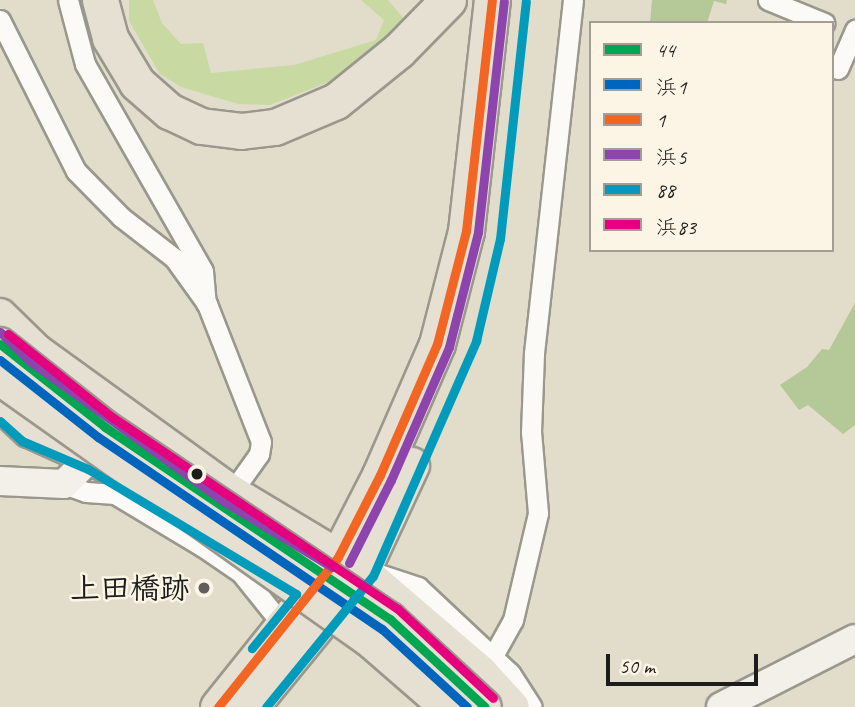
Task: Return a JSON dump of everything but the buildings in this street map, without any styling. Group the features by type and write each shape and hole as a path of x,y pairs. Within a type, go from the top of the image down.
{"highway":[{"path":"100,0 110,37 137,83 169,111 201,126 241,131 288,123 336,101 399,50 448,0"},
{"path":"350,563 380,475 437,344 466,231 492,0"},
{"path":"250,707 350,563 464,337 488,238 514,0"},
{"path":"218,707 285,628 326,597"}],"main road":[{"path":"0,315 37,351 232,492 350,563 486,663 513,707"},
{"path":"0,344 105,427 390,619 485,707"},
{"path":"0,379 371,642 446,707"},
{"path":"0,404 29,431 94,458 326,597 394,647 460,707"}],"street":[{"path":"68,0 85,64 203,271 206,304"},
{"path":"473,707 486,663 513,620 538,513 531,432 534,353 573,0"},
{"path":"768,0 819,21"},
{"path":"0,20 76,171 121,216 174,258 206,304 261,442 259,454 232,492"},
{"path":"834,27 854,33 838,69"},
{"path":"64,484 94,458 125,415"},
{"path":"0,481 64,484 86,492 115,494 241,573 285,628"},
{"path":"721,707 855,639"},
{"path":"486,663 532,707"}],"green space":[{"path":"129,0 153,0 162,23 181,44 203,43 211,73 294,65 376,40 384,20 361,0 388,0 405,20 354,72 270,105 238,104 181,87 160,74 129,21"},
{"path":"652,0 727,0 726,4 714,1 708,21 650,21"},
{"path":"855,303 855,425 843,434 808,405 799,410 780,385 807,367 822,349 829,350"}],"transit line":[{"name":"1","path":"218,707 338,557 380,475 437,344 466,231 492,0"},
{"name":"浜5","path":"349,563 391,480 449,347 478,232 504,1"},
{"name":"88","path":"266,707 373,576 476,341 500,239 526,1"},
{"name":"浜5","path":"0,332 30,361 225,502 332,567"},
{"name":"浜83","path":"8,334 112,417 398,609 493,698"},
{"name":"44","path":"0,344 105,427 390,619 485,707"},
{"name":"浜1","path":"0,360 98,437 382,629 467,707"},
{"name":"88","path":"0,421 22,441 88,469 296,594 252,648"}],"place":[{"name":"上田橋跡","path":"204,588"}]}
